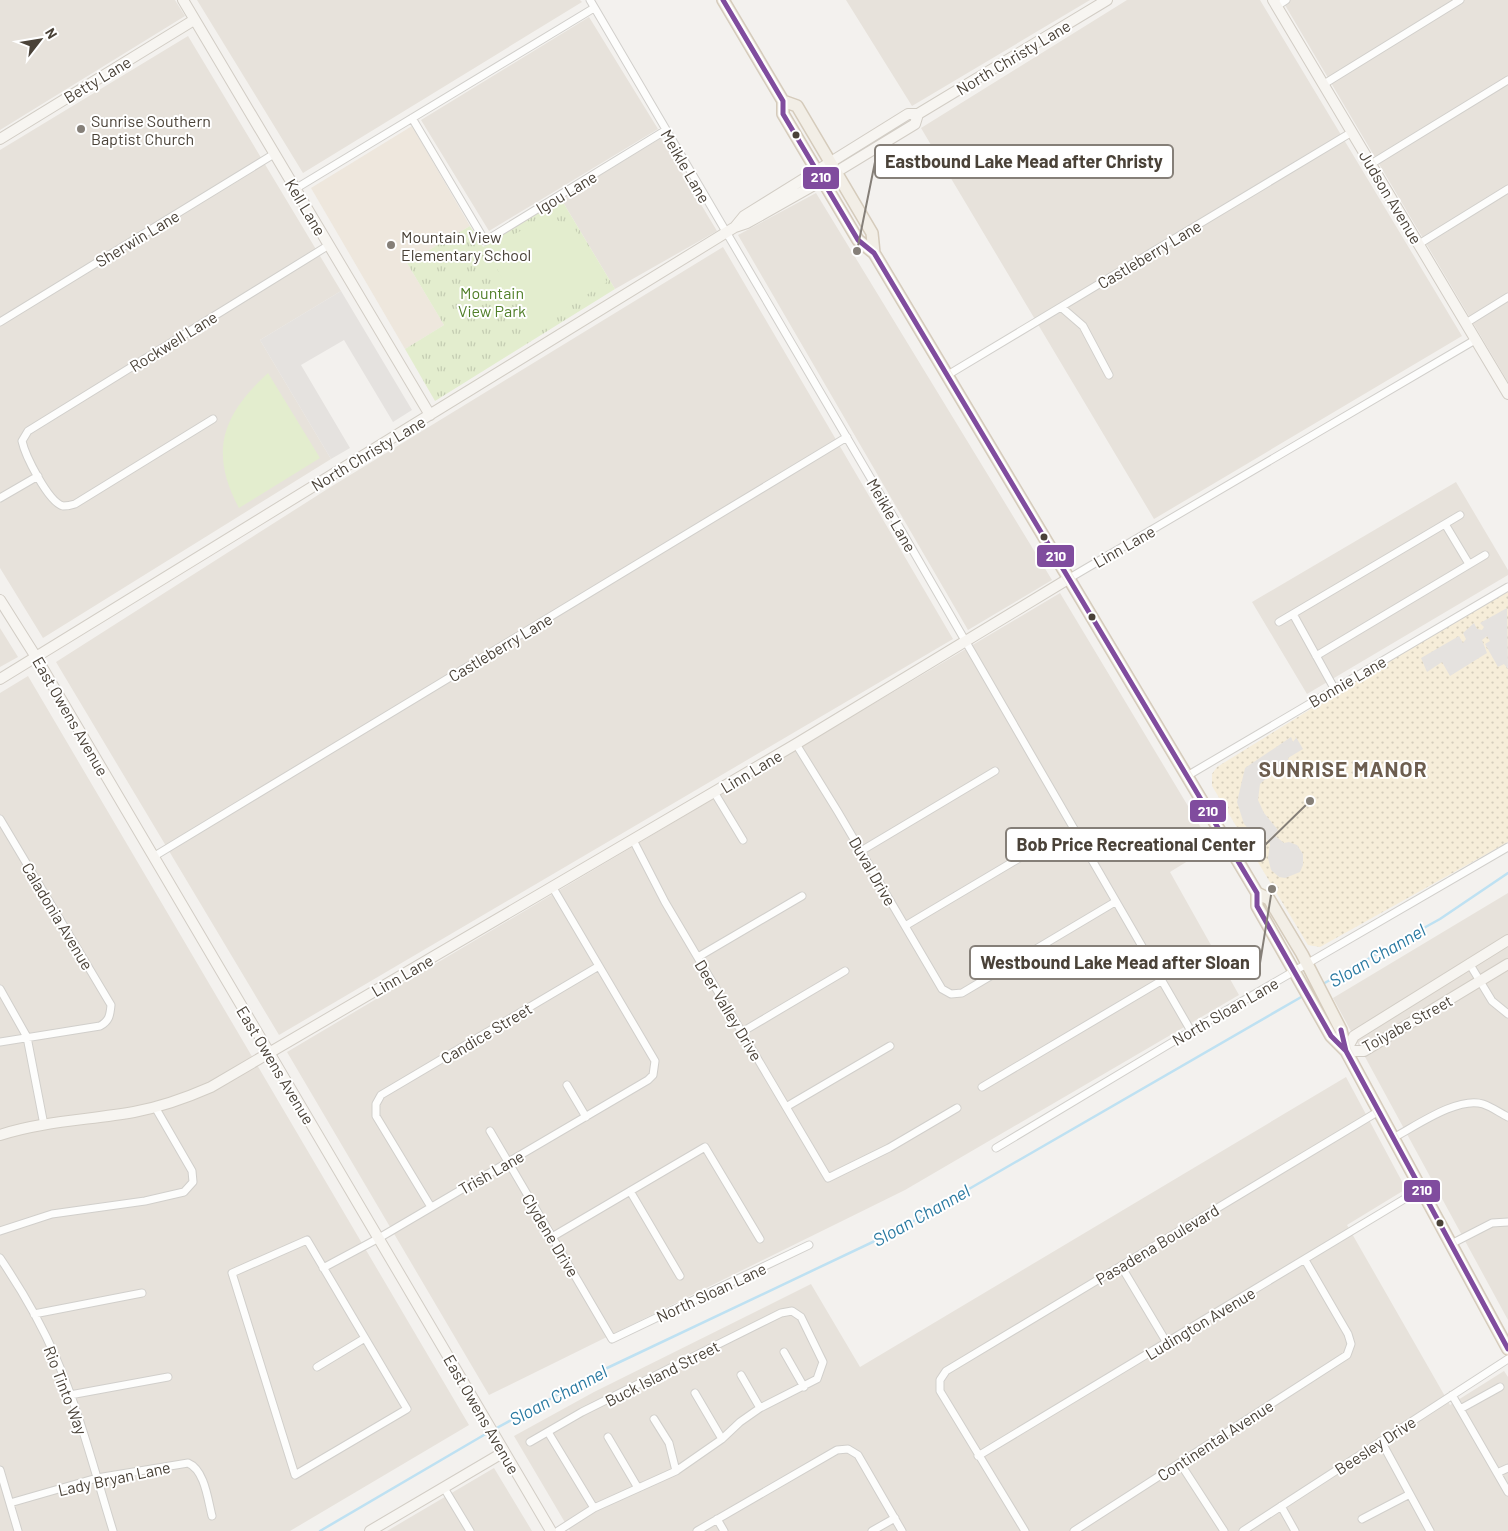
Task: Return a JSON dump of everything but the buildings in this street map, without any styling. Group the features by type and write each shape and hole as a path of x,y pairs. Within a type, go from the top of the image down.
{"main road":[{"path":"723,0 783,101 784,114 858,240 874,253 1257,893 1257,906 1331,1036 1346,1051"},
{"path":"783,101 797,106 872,233 874,253"},
{"path":"1257,893 1269,899 1313,976 1341,1030 1346,1051 1508,1349"}],"street":[{"name":"Kell Lane","path":"182,0 430,415"},
{"name":"Meikle Lane","path":"590,0 1191,1031"},
{"name":"North Christy Lane","path":"735,227 744,216 908,114 918,114 1107,0"},
{"path":"1324,84 1460,0"},
{"name":"Judson Avenue","path":"1279,2 1352,132 1508,394"},
{"path":"295,189 594,8"},
{"name":"Betty Lane","path":"0,139 194,20"},
{"path":"1371,164 1508,80"},
{"name":"North Christy Lane","path":"0,679 725,233 747,223 823,180 915,124 918,114"},
{"name":"Igou Lane","path":"412,118 485,241 666,130"},
{"name":"Castleberry Lane","path":"946,376 1352,132"},
{"name":"Sherwin Lane","path":"0,322 274,154"},
{"path":"1419,244 1508,189"},
{"name":"Rockwell Lane","path":"38,476 24,454 22,440 28,430 329,245"},
{"path":"1466,323 1508,297"},
{"path":"1061,307 1083,326 1109,375"},
{"name":"Linn Lane","path":"0,1135 44,1125 155,1107 211,1087 553,888 796,744 963,641 1476,340"},
{"path":"0,498 38,476 52,499 63,506 75,504 213,420"},
{"name":"Castleberry Lane","path":"154,857 846,437"},
{"path":"1279,622 1460,515"},
{"path":"1445,524 1468,564"},
{"path":"1316,656 1485,555"},
{"name":"Bonnie Lane","path":"1187,776 1508,587"},
{"name":"East Owens Avenue","path":"0,600 36,657 551,1531"},
{"path":"1293,614 1334,688"},
{"name":"Duval Drive","path":"796,744 942,989 951,994 962,993 1115,902"},
{"path":"861,851 995,771"},
{"path":"714,792 743,840"},
{"name":"Caladonia Avenue","path":"0,818 111,1005 107,1022 100,1026 27,1037"},
{"name":"Deer Valley Drive","path":"633,840 665,902 828,1178 889,1148 957,1108"},
{"path":"905,926 1038,847"},
{"name":"North Sloan Lane","path":"996,1148 1191,1031 1508,847"},
{"path":"553,888 599,966"},
{"path":"698,957 802,896"},
{"name":"Toiyabe Street","path":"1508,940 1354,1036 1346,1051 1364,1051 1508,964"},
{"path":"1468,964 1492,1001 1508,1014"},
{"name":"Trish Lane","path":"323,1268 379,1238 648,1080 655,1071 655,1061 599,966"},
{"name":"Candice Street","path":"431,1207 376,1116 376,1104 381,1095 599,966"},
{"path":"742,1032 845,971"},
{"path":"982,1087 1161,981"},
{"path":"0,988 27,1037 44,1125"},
{"path":"0,1042 27,1037"},
{"path":"786,1107 890,1046"},
{"path":"567,1085 586,1117"},
{"path":"1393,1138 1454,1106 1467,1103 1482,1104 1508,1116"},
{"path":"0,1231 52,1214 145,1201 184,1192 193,1182 192,1171 155,1107"},
{"name":"Pasadena Boulevard","path":"978,1456 940,1391 940,1380 946,1371 1379,1111"},
{"name":"Clydene Drive","path":"490,1132 612,1339"},
{"path":"552,1237 705,1147 760,1239"},
{"name":"Ludington Avenue","path":"978,1456 1421,1189"},
{"path":"630,1191 680,1276"},
{"path":"1451,1244 1492,1223 1508,1222"},
{"path":"307,1240 365,1338 407,1409 295,1475 232,1272 265,1260 307,1240"},
{"name":"North Sloan Lane","path":"612,1339 810,1245"},
{"name":"Rio Tinto Way","path":"0,1258 34,1314 56,1357 113,1531"},
{"name":"Continental Avenue","path":"1074,1531 1347,1355 1351,1344 1348,1334 1304,1260"},
{"path":"1121,1266 1167,1342"},
{"path":"34,1314 142,1293"},
{"name":"Buck Island Street","path":"530,1442 781,1313 797,1313 817,1346 823,1362 822,1371 817,1379 804,1387"},
{"path":"317,1367 365,1338"},
{"path":"558,1531 594,1508 676,1471 722,1439 760,1408 804,1387 784,1352"},
{"name":"Beesley Drive","path":"1243,1531 1508,1358"},
{"path":"741,1375 760,1408"},
{"path":"70,1395 168,1378"},
{"path":"1462,1408 1500,1387"},
{"path":"695,1393 722,1439"},
{"path":"1452,1395 1462,1408 1508,1492"},
{"path":"654,1419 669,1443 676,1471"},
{"path":"548,1432 594,1508"},
{"path":"608,1437 638,1488"},
{"path":"1382,1441 1430,1531"},
{"path":"697,1531 837,1450 848,1449 858,1455 902,1531"},
{"path":"370,1531 504,1452"},
{"path":"978,1456 1025,1531"},
{"path":"1180,1462 1224,1531"},
{"name":"Lady Bryan Lane","path":"10,1503 97,1478 188,1463 194,1465 200,1476 212,1516"},
{"path":"1498,1473 1508,1468"},
{"path":"0,1470 18,1531"},
{"path":"444,1488 470,1531"},
{"path":"1362,1519 1410,1494"},
{"path":"1281,1506 1295,1531"},
{"path":"872,1531 895,1518"},
{"path":"717,1519 724,1531"}],"shaded area":[{"path":"0,0 175,0 185,16 0,130"},
{"path":"197,0 580,0 582,2 303,173"},
{"path":"846,0 1090,0 912,106"},
{"path":"1127,0 1260,0 1462,336 1154,519 921,128"},
{"path":"1282,0 1508,0 1508,382"},
{"path":"589,17 658,129 489,231 421,120"},
{"path":"188,36 341,291 260,340 331,459 43,638 0,568 0,150"},
{"name":"Mountain View Elementary School","path":"412,126 470,226 407,263 444,325 405,349 311,188"},
{"path":"661,138 717,231 615,289 561,199"},
{"path":"816,193 1052,580 968,630 738,235"},
{"path":"723,247 953,639 279,1035 56,662 329,488"},
{"path":"341,291 412,410 393,422 344,340 301,365 350,448 331,459 260,340"},
{"path":"1456,482 1508,570 1508,575 1307,694 1252,602"},
{"path":"1060,593 1212,846 1170,872 1239,995 905,1190 489,1395 287,1052"},
{"path":"1507,608 1508,669 1504,664 1498,667 1485,644 1490,641 1487,636 1482,640 1487,653 1450,676 1442,662 1427,672 1421,658 1459,636 1463,643 1466,639 1463,633 1474,623 1477,629 1482,630 1484,627 1480,623"},
{"path":"0,628 18,657 0,667"},
{"path":"28,676 469,1425 290,1531 0,1531 0,693"},
{"path":"1293,732 1303,749 1288,758 1289,763 1260,784 1258,800 1264,813 1278,830 1274,835 1284,843 1289,842 1297,845 1303,854 1303,865 1300,872 1285,878 1279,877 1271,870 1268,858 1270,844 1267,839 1262,843 1244,824 1237,802 1245,768 1291,737 1293,742 1296,738"},
{"path":"1508,893 1508,1320 1333,998"},
{"path":"1346,1077 1406,1189 1347,1225 1450,1405 1504,1371 1508,1377 1508,1531 570,1531 514,1436 594,1392 811,1284 860,1367"},
{"path":"494,1468 532,1531 387,1531"}],"green space":[{"name":"Mountain View Park","path":"561,199 615,289 435,401 405,349 444,325 407,263 470,226 483,247"},
{"path":"556,220 573,226 607,282 535,327 528,325 486,249 528,227"},
{"path":"268,373 320,458 239,508 224,469 225,435 231,419 240,404"}],"sand":[{"path":"1508,587 1508,842 1320,947 1308,945 1212,786 1212,774 1217,767"}],"waterway":[{"name":"Sloan Channel","path":"1321,985 1440,919 1508,873"},
{"name":"Sloan Channel","path":"493,1430 605,1369 898,1230 1303,996"},
{"name":"Sloan Channel","path":"320,1531 489,1432"}],"transit line":[{"name":"210","path":"723,0 783,101 783,114 858,240 874,253 1257,893 1257,906 1331,1036 1346,1051"},
{"name":"210","path":"1341,1030 1346,1051 1508,1349"}],"place":[{"name":"Sunrise Southern Baptist Church","path":"81,129"},
{"name":"Mountain View Elementary School","path":"391,245"},
{"name":"Eastbound Lake Mead after Christy","path":"857,251"},
{"name":"Bob Price Recreational Center","path":"1310,801"},
{"name":"Westbound Lake Mead after Sloan","path":"1272,889"}],"district":[{"name":"SUNRISE MANOR","path":"1343,768"}]}
